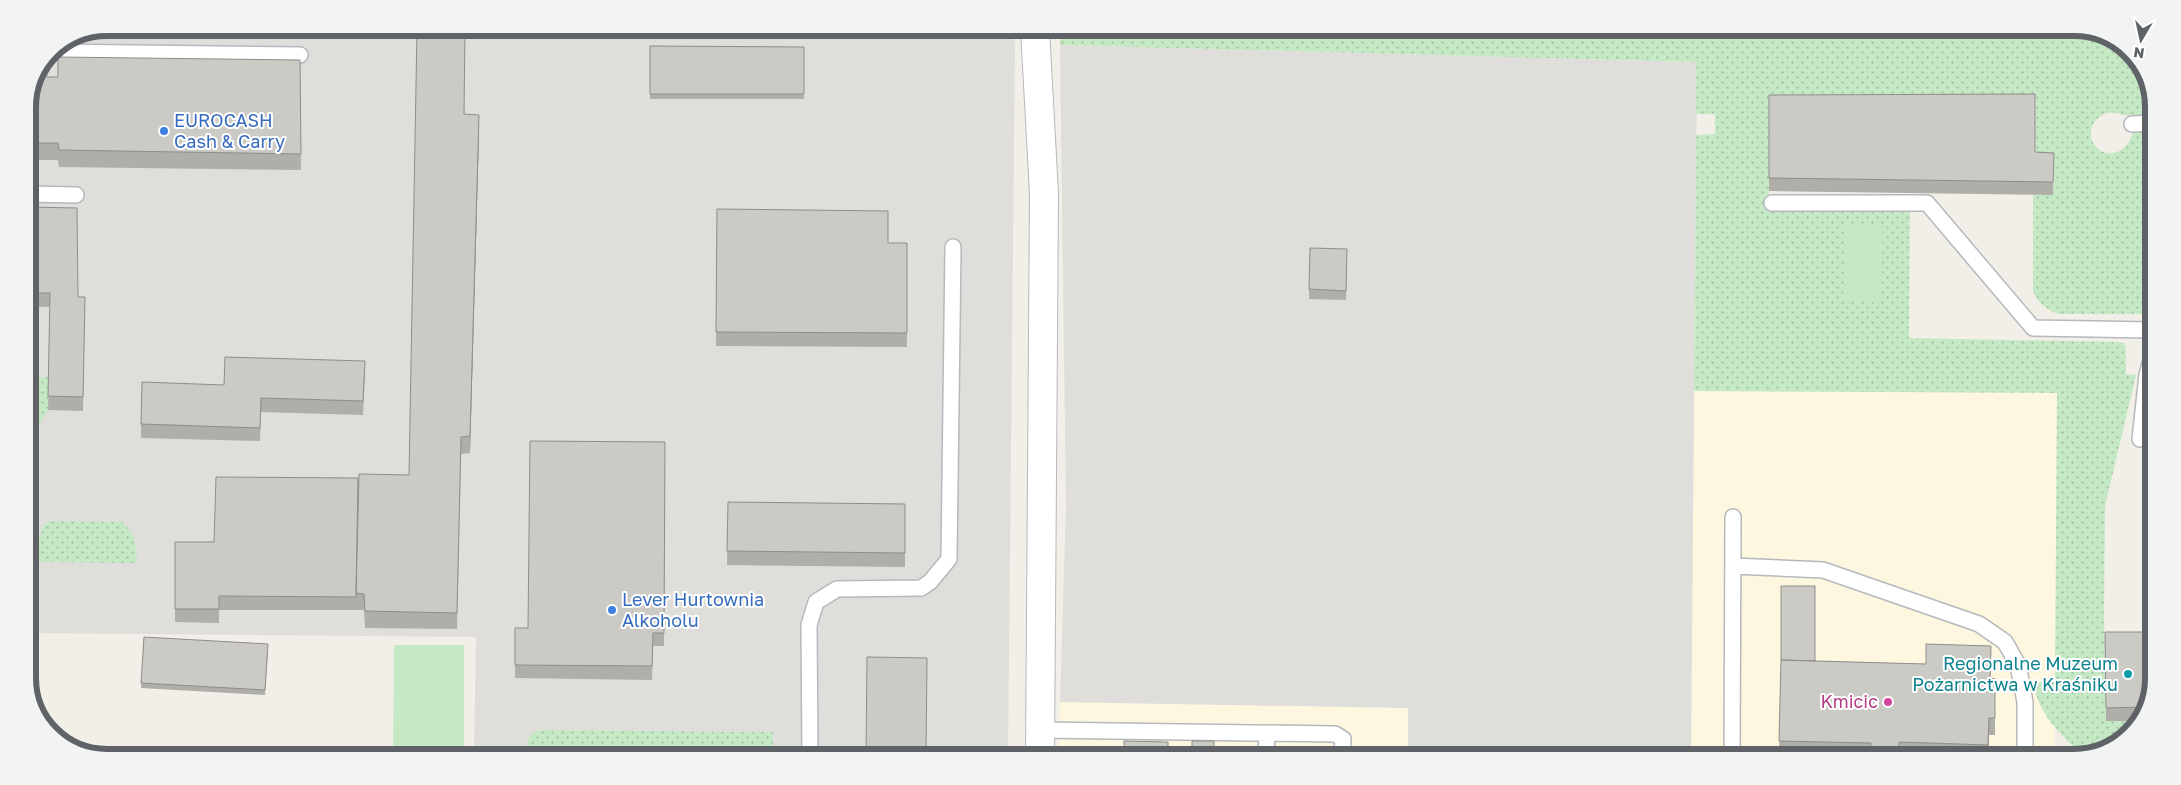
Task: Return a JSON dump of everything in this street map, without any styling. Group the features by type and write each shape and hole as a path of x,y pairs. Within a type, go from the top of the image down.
{"street":[{"path":"1035,36 1044,194 1040,743"}],"lane":[{"path":"63,52 300,55"},
{"path":"2132,124 2145,123"},
{"path":"36,194 76,195"},
{"path":"1772,203 1927,204 2033,328 2145,330"},
{"path":"810,749 808,625 816,602 837,589 922,588 930,582 949,559 953,248"},
{"path":"2140,439 2145,393"},
{"path":"1732,749 1733,517"},
{"path":"1733,566 1823,570 1979,624 2005,642 2018,665 2025,702 2025,749"},
{"path":"1040,743 1267,733 1335,734 1343,739 1342,749"},
{"path":"1266,749 1267,733"}],"shaded area":[{"path":"108,36 1013,36 1015,44 1008,749 474,749 476,637 36,633 36,108 42,80 48,68 57,57 68,48 80,42"},
{"path":"1060,45 1697,62 1691,749 1408,749 1408,708 1060,702 1066,506"},
{"path":"1694,391 2058,393 2054,749 1691,749"},
{"path":"1060,702 1409,708 1408,749 1059,749"}],"green space":[{"path":"1060,36 2074,36 2096,40 2113,48 2116,50 2116,65 2131,65 2139,80 2145,103 2145,115 2123,115 2112,112 2102,115 2094,122 2091,137 2096,147 2101,151 2113,153 2128,143 2133,131 2145,131 2145,314 2059,314 2050,311 2033,292 2033,195 2053,195 2054,166 1770,108 1769,211 1910,212 1909,338 2118,342 2126,346 2126,374 2136,375 2105,506 2104,618 2106,721 2130,721 2113,737 2096,745 2076,749 2058,731 2045,714 2040,705 2033,682 2055,682 2057,393 1694,391 1696,135 1715,134 1715,114 1696,114 1696,62 1060,45"},
{"path":"1845,225 1883,226 1881,302 1843,301"},
{"path":"36,377 49,377 48,410 36,430"},
{"path":"50,521 122,522 133,536 137,563 37,562 36,552 43,525"},
{"path":"394,645 464,645 464,749 393,749"},
{"path":"541,730 773,732 773,749 526,749 531,734"}],"building":[{"path":"417,36 465,36 464,114 479,115 470,436 461,437 457,613 365,611 364,594 356,593 359,474 409,475"},
{"path":"650,46 804,47 804,94 650,94"},
{"name":"EUROCASH Cash & Carry","path":"58,57 300,60 301,154 59,150 58,143 36,143 36,108 42,80 47,71 47,77 58,77"},
{"path":"2035,94 2035,152 2054,153 2053,182 1769,178 1769,95"},
{"path":"36,207 77,208 78,297 85,297 83,397 48,396 50,293 36,293"},
{"path":"717,209 888,211 888,243 907,243 907,333 716,332"},
{"path":"1310,248 1347,249 1346,291 1309,289"},
{"path":"225,357 365,361 363,401 261,398 260,428 141,424 142,382 224,385"},
{"path":"530,441 665,442 664,633 653,633 652,666 515,665 515,628 528,628"},
{"path":"216,477 358,478 356,597 219,596 219,609 175,609 175,542 214,542"},
{"path":"728,502 905,504 905,553 727,551"},
{"path":"1781,586 1815,586 1815,661 1781,660"},
{"name":"Regionalne Muzeum Pożarnictwa w Kraśniku","path":"2105,632 2145,632 2145,678 2138,707 2106,708"},
{"path":"144,637 268,644 265,690 141,683"},
{"name":"Kmicic","path":"1926,644 1991,646 1990,678 1995,679 1995,718 1989,718 1988,745 1899,742 1899,749 1871,749 1871,743 1779,741 1781,660 1926,664"},
{"path":"867,657 927,658 926,749 866,749"},
{"path":"1124,741 1168,742 1168,747 1192,748 1192,741 1214,741 1214,749 1124,749"}],"place":[{"name":"EUROCASH Cash & Carry","path":"164,131"},
{"name":"Lever Hurtownia Alkoholu","path":"612,610"},
{"name":"Regionalne Muzeum Pożarnictwa w Kraśniku","path":"2128,674"},
{"name":"Kmicic","path":"1888,702"}]}
